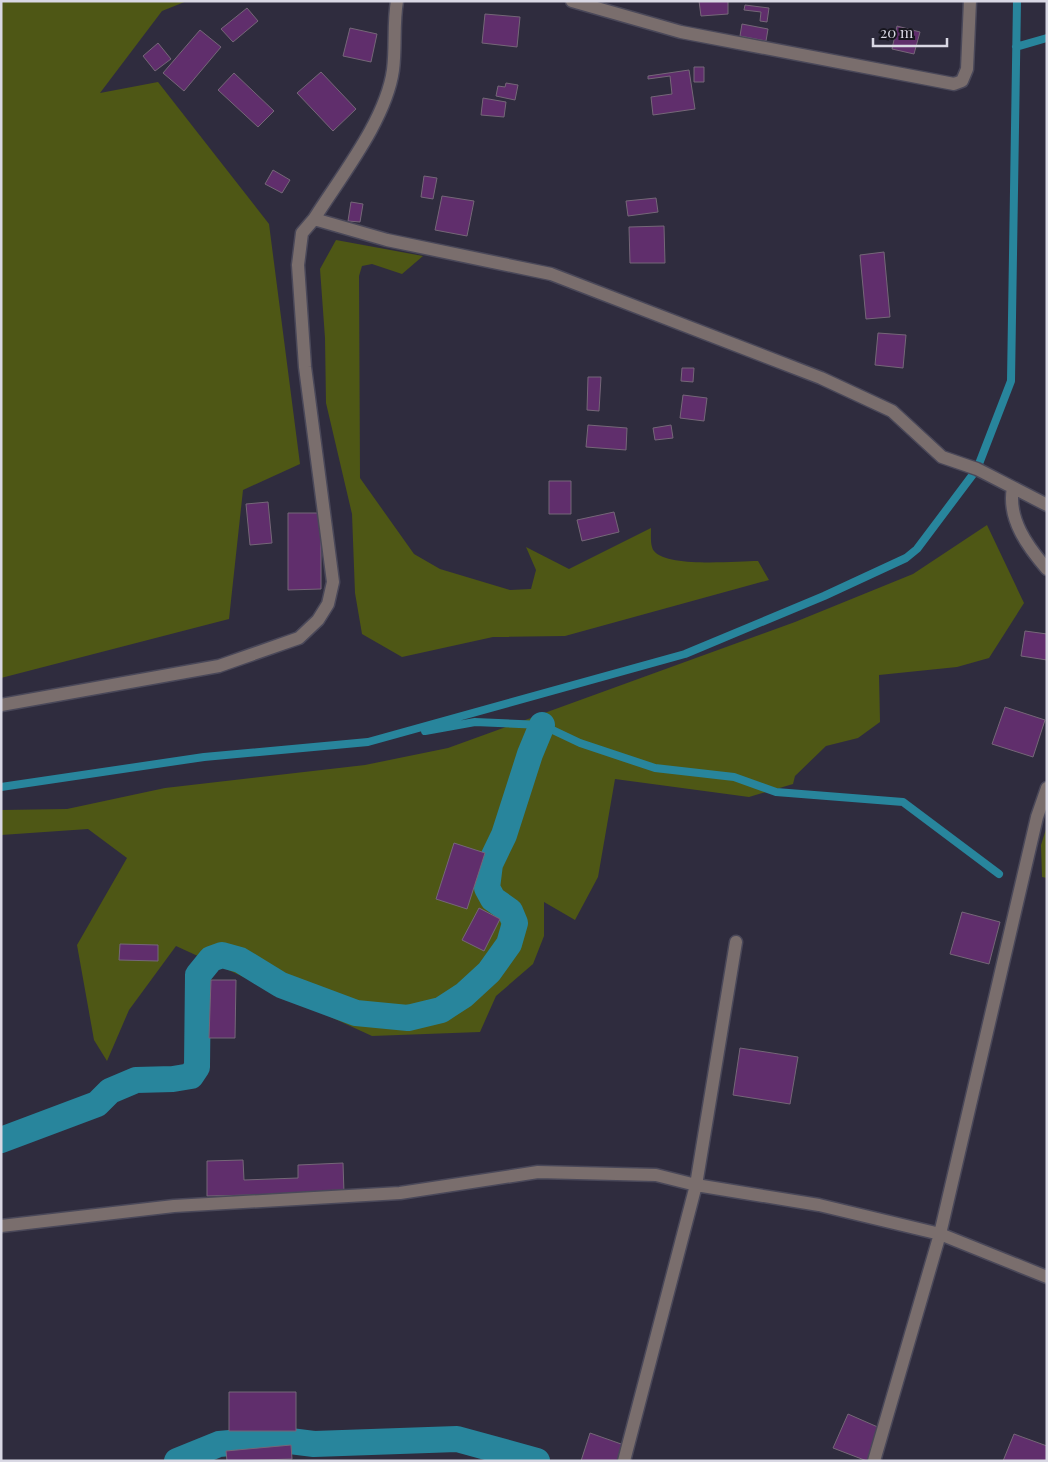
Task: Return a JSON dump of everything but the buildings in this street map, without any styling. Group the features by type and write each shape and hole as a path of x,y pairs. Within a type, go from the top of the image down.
{"street":[{"path":"1,705 219,666 299,638 318,620 328,604 333,582 306,367 298,265 302,233 314,219 382,110 393,71 394,18 397,1"},
{"path":"572,1 681,32 954,84 962,81 967,69 970,1"},
{"path":"314,219 387,240 551,274 821,378 892,411 942,457 977,469 1047,505"},
{"path":"1013,488 1010,502 1020,533 1047,569"},
{"path":"874,1461 940,1234 1037,817 1047,788"},
{"path":"624,1461 696,1185 736,942"},
{"path":"1,1226 174,1206 400,1193 538,1172 656,1175 696,1185 818,1205 940,1234 1047,1277"}],"green space":[{"path":"1,1 187,1 162,11 100,93 158,82 269,224 300,464 243,490 229,619 1,678"},
{"path":"336,240 423,256 402,274 372,264 362,266 359,276 360,478 414,554 440,569 510,590 531,589 536,570 526,547 569,569 651,528 653,549 662,556 687,562 758,561 769,580 565,636 493,637 402,657 362,634 355,593 352,514 326,403 325,338 320,269"},
{"path":"987,525 1024,603 989,658 957,667 879,675 880,722 858,738 826,746 795,776 793,784 749,797 615,779 598,877 575,920 544,902 544,936 533,964 496,996 480,1032 372,1036 176,946 129,1010 107,1061 94,1040 77,945 127,858 88,829 1,835 1,810 67,809 165,788 365,765 448,748 795,622 913,574"},
{"path":"1047,826 1047,878 1042,877 1041,845"}],"waterway":[{"path":"1,787 204,757 368,742 685,654 824,596 906,558 917,549 977,469 1011,381 1017,1"},
{"path":"1016,47 1047,38"},
{"path":"425,731 475,722 542,725 580,743 655,768 734,777 776,792 903,802 999,874"},
{"path":"1,1140 97,1104 110,1091 136,1080 173,1079 191,1076 197,1067 198,975 211,959 222,955 240,960 281,985 356,1013 408,1018 441,1010 464,995 489,972 509,944 515,923 510,911 493,899 487,888 490,864 504,835 530,754 542,725"},
{"path":"177,1461 219,1444 274,1439 314,1444 457,1439 537,1461"}]}
